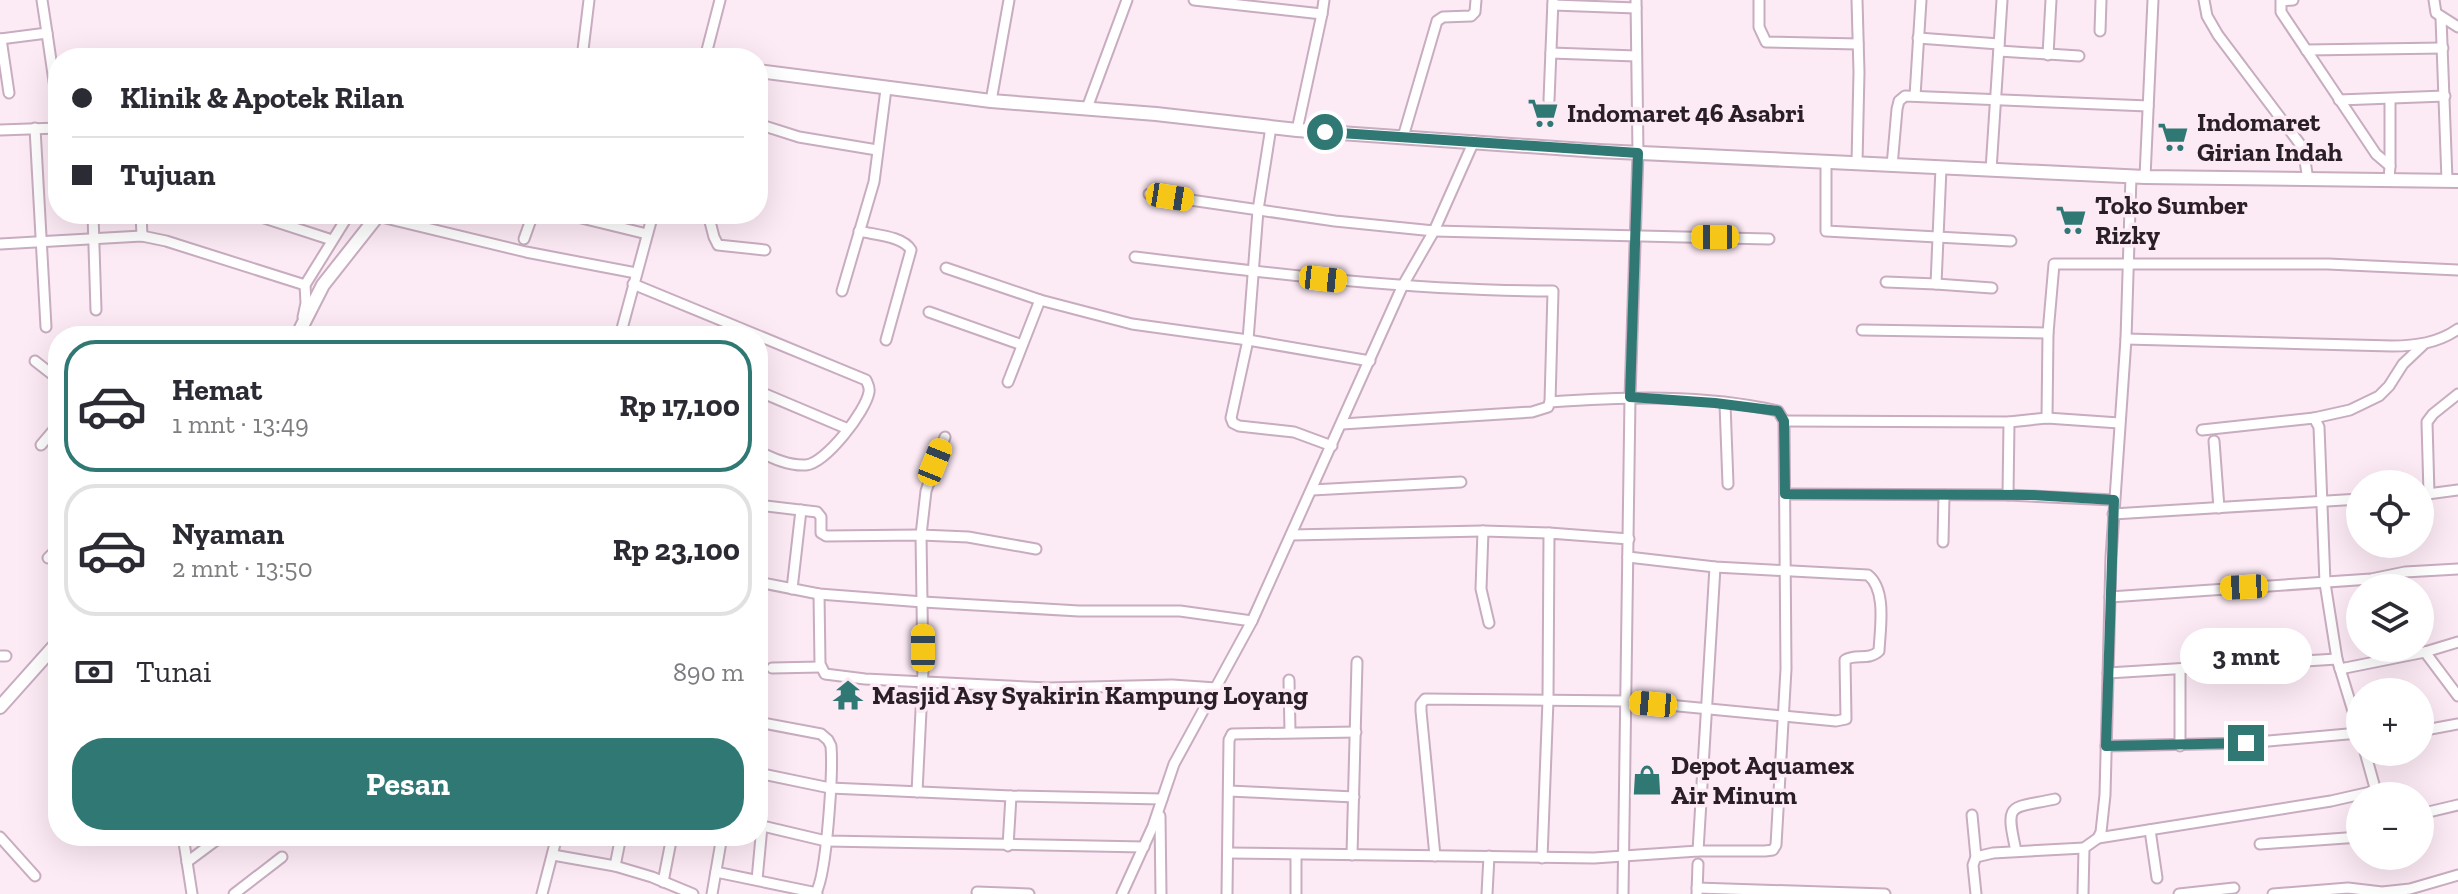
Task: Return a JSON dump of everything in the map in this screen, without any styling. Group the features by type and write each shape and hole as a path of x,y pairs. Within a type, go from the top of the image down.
{"street":[{"path":"42,0 49,48"},
{"path":"583,48 589,0"},
{"path":"708,48 720,0"},
{"path":"991,101 1009,0"},
{"path":"1087,108 1127,0"},
{"path":"1194,0 1322,14"},
{"path":"1297,130 1324,0"},
{"path":"1403,137 1437,21 1443,17 1471,16 1475,12 1476,0"},
{"path":"1759,0 1759,27 1766,42 1858,44"},
{"path":"1857,0 1857,163"},
{"path":"1915,96 1921,0"},
{"path":"1991,170 2002,0"},
{"path":"2048,55 2051,0"},
{"path":"2100,31 2101,0"},
{"path":"2145,177 2153,0"},
{"path":"2204,0 2207,16 2218,35 2303,148 2308,180"},
{"path":"2293,0 2281,1 2281,12 2390,172"},
{"path":"2434,0 2436,13 2458,27"},
{"path":"1549,100 1553,3 1636,4 1638,153 1630,397 1623,894"},
{"path":"768,72 991,101 1297,130 1638,153 2145,177 2308,180 2390,172 2452,180 2441,18"},
{"path":"9,93 1,39 47,33"},
{"path":"1918,38 2048,55 2079,56"},
{"path":"2306,50 2443,48"},
{"path":"1551,53 1636,56"},
{"path":"842,291 874,182 886,89"},
{"path":"1892,166 1899,101 1905,96 2148,106"},
{"path":"2339,100 2445,96"},
{"path":"2390,99 2390,172"},
{"path":"768,127 799,137 877,150"},
{"path":"1271,127 1258,210 1248,340 1231,413 1233,423 1239,426 1294,432 1332,446"},
{"path":"35,128 46,327"},
{"path":"0,130 48,128"},
{"path":"1122,894 1144,847 1185,741 1252,621 1403,285 1434,231 1474,141"},
{"path":"1826,162 1826,231 2011,241"},
{"path":"1936,284 1941,168"},
{"path":"2098,838 2105,795 2113,514 2126,339 2131,176"},
{"path":"1149,194 1434,231 1769,239"},
{"path":"94,224 96,310"},
{"path":"141,224 142,236"},
{"path":"283,224 332,240"},
{"path":"300,326 306,303 305,285 342,224"},
{"path":"301,326 328,277 371,224"},
{"path":"414,224 526,252 636,273"},
{"path":"524,239 529,224"},
{"path":"613,224 647,234"},
{"path":"622,326 650,224"},
{"path":"711,224 718,245 765,250"},
{"path":"859,231 898,240 908,244 911,250 886,340"},
{"path":"0,244 142,236 305,285"},
{"path":"1135,257 1403,285 1553,291 1548,407 1532,412 1342,424"},
{"path":"2047,418 2048,333 2054,264 2328,264 2458,270"},
{"path":"946,268 1040,300 1132,324 1370,361"},
{"path":"1886,282 1992,288"},
{"path":"633,284 739,326"},
{"path":"1008,382 1040,300"},
{"path":"929,312 1022,345"},
{"path":"2126,339 2392,346 2440,340 2458,329"},
{"path":"1862,330 2048,333"},
{"path":"768,338 866,380 869,393 837,445 816,462 805,465 787,463 768,455"},
{"path":"2202,430 2314,418 2368,403 2389,386 2403,364 2424,343"},
{"path":"35,361 48,371"},
{"path":"2425,470 2427,422 2458,394"},
{"path":"768,395 848,429"},
{"path":"1228,853 1542,858 1773,850 1776,845 1784,715 1784,421 1778,411 1725,404 1630,397 1550,402"},
{"path":"1725,404 1728,484"},
{"path":"1784,421 2009,422 2047,418 2119,423"},
{"path":"2314,418 2319,432 2325,583 2338,664 2346,689"},
{"path":"2008,495 2009,422"},
{"path":"41,445 48,437"},
{"path":"917,792 922,682 921,535 926,491 945,437"},
{"path":"2214,441 2219,508"},
{"path":"1312,490 1461,482"},
{"path":"2434,493 2458,490"},
{"path":"1785,494 2008,495 2114,500"},
{"path":"1943,542 1944,495"},
{"path":"2113,514 2346,500"},
{"path":"768,506 820,514 821,533 826,536 968,537 1036,549"},
{"path":"792,589 801,510"},
{"path":"1291,535 1483,531 1629,539"},
{"path":"1483,531 1481,589 1489,623"},
{"path":"1542,858 1548,700 1549,533"},
{"path":"1435,856 1421,704 1425,699 1626,701 1845,721 1845,660 1870,657 1876,654 1879,647 1879,590 1872,577 1715,567 1628,557"},
{"path":"1698,851 1715,567"},
{"path":"2110,597 2325,583 2405,572 2458,569"},
{"path":"768,584 819,594 923,602 1079,611 1180,611 1252,621"},
{"path":"819,594 821,667 825,674 1048,688 1172,685 1216,688"},
{"path":"2434,649 2458,642"},
{"path":"0,707 48,653"},
{"path":"1352,855 1357,662"},
{"path":"2108,673 2352,662"},
{"path":"2432,662 2458,696"},
{"path":"772,668 821,667"},
{"path":"2180,670 2180,746"},
{"path":"1289,680 1290,732"},
{"path":"716,872 816,893 820,887 832,755 828,740 821,734 768,724"},
{"path":"2434,728 2458,724"},
{"path":"1227,894 1229,740 1232,734 1356,732"},
{"path":"2106,746 2246,743 2346,734"},
{"path":"768,775 830,788 1161,804"},
{"path":"1229,791 1354,797"},
{"path":"1008,846 1011,796"},
{"path":"2016,851 2009,821 2011,812 2026,805 2055,799"},
{"path":"1976,857 2016,851 2084,848 2098,838 2346,799"},
{"path":"1161,804 1161,894"},
{"path":"2434,811 2458,805"},
{"path":"1972,815 1976,894"},
{"path":"768,828 826,841 1144,847"},
{"path":"2150,830 2157,878"},
{"path":"0,837 35,876"},
{"path":"2260,844 2346,838"},
{"path":"185,846 192,894"},
{"path":"187,862 209,846"},
{"path":"542,894 555,846"},
{"path":"615,866 619,846"},
{"path":"663,882 670,846"},
{"path":"712,894 720,846"},
{"path":"757,880 759,846"},
{"path":"2083,894 2084,848"},
{"path":"553,855 615,866 693,894"},
{"path":"1296,855 1296,894"},
{"path":"1487,894 1489,856"},
{"path":"234,894 282,857"},
{"path":"1698,864 1697,891 1885,894"},
{"path":"2273,894 2348,888 2382,892 2410,889 2458,875"},
{"path":"2179,894 2234,888"},
{"path":"977,892 1029,894"}],"place":[{"name":"Indomaret 46 Asabri","path":"1543,113"},
{"name":"Indomaret Girian Indah","path":"2173,137"},
{"name":"Toko Sumber Rizky","path":"2071,220"},
{"name":"Masjid Asy Syakirin Kampung Loyang","path":"848,695"},
{"name":"Depot Aquamex Air Minum","path":"1647,780"}],"route":[{"path":"1325,132 1638,153 1630,397 1778,411 1784,421 1785,494 2032,495 2114,500 2106,746 2246,743"}]}
